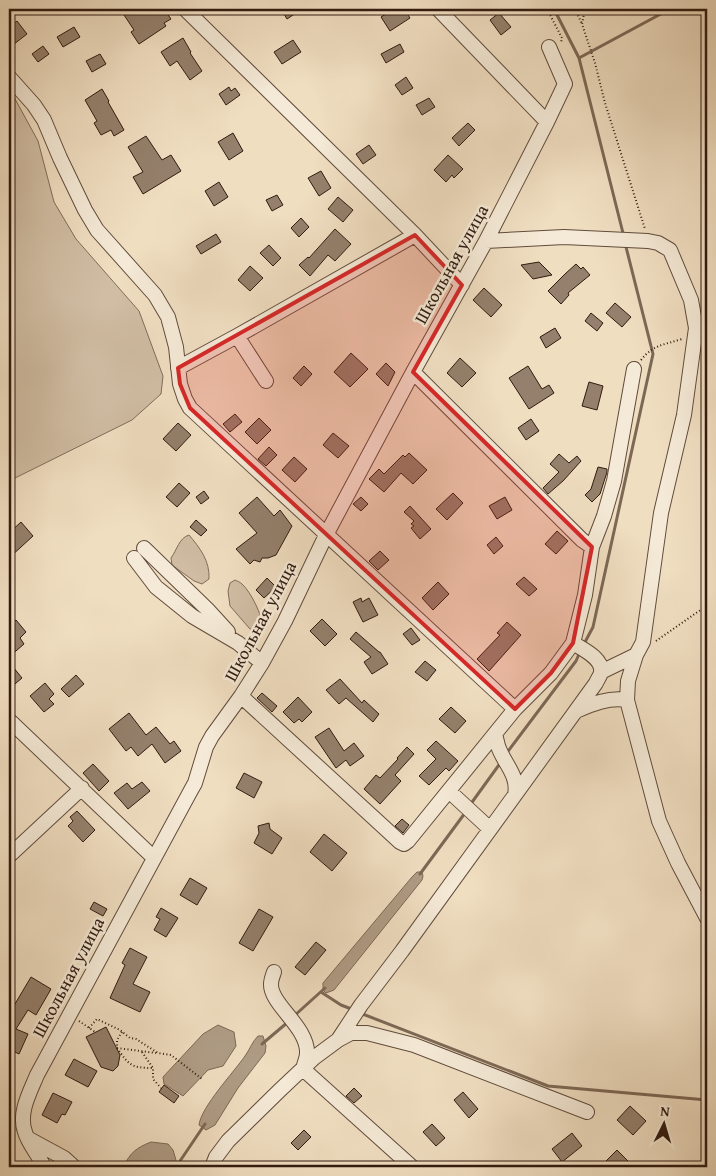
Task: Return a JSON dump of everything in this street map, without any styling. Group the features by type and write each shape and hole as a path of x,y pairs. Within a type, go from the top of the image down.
{"street":[{"path":"185,9 415,235 462,285"},
{"path":"438,9 547,122"},
{"path":"549,47 556,65"},
{"name":"Школьная улица","path":"43,1167 25,1133 22,1121 25,1103 37,1075 195,782 206,747 262,663 285,621 326,535 486,241 565,84 556,65"},
{"path":"9,77 34,105 44,120 85,210 97,230 155,295 168,317 176,347 180,384 190,408 515,710"},
{"path":"178,368 415,235"},
{"path":"486,241 564,237 658,243 670,250 691,300 696,328 684,415 661,513 642,642 628,680 628,700 659,821 678,863 707,918"},
{"path":"237,336 266,381"},
{"path":"241,696 400,842 404,844 408,841 515,710 550,673 573,643 585,596 592,548 614,481 634,369"},
{"path":"413,372 592,548"},
{"path":"144,548 207,608 238,643 262,663"},
{"path":"134,558 156,587 192,616 238,643"},
{"path":"338,1040 360,1005 402,951 596,683 601,672 600,664 593,655 573,643"},
{"path":"601,672 636,655"},
{"path":"575,712 594,703 618,698 628,700"},
{"path":"9,720 28,732 32,749 82,788 154,858"},
{"path":"495,734 498,747 515,779 515,795"},
{"path":"9,856 82,788"},
{"path":"449,791 490,829"},
{"path":"274,972 271,984 273,994 297,1026 304,1039 307,1052 303,1069"},
{"path":"212,1167 216,1157 228,1141 315,1057 351,1033 367,1033 414,1045 586,1112"},
{"path":"303,1069 412,1167"},
{"path":"29,1139 64,1158 74,1167"}],"path":[{"path":"547,9 562,38 556,65"},
{"path":"575,9 595,63 605,103 648,241"},
{"path":"582,24 585,9"},
{"path":"634,369 649,350 661,344 680,340 690,335 696,328"},
{"path":"652,644 707,607"},
{"path":"89,1028 97,1019 120,1030 130,1038 136,1039 158,1053"},
{"path":"79,1021 96,1032"},
{"path":"122,1032 117,1040 117,1048 128,1063 138,1068 152,1068"},
{"path":"117,1048 171,1055 202,1079"},
{"path":"142,1052 152,1068 154,1079 162,1088"}],"highlighted area":[{"path":"415,235 462,285 413,372 592,547 573,643 551,673 515,709 190,408 180,384 178,368"}],"shaded area":[{"path":"9,92 14,97 38,141 54,202 76,239 139,311 163,376 161,394 132,420 9,481"},
{"path":"189,535 200,550 208,566 209,579 202,584 194,581 172,565 171,558 178,545"},
{"path":"235,580 245,588 258,610 263,627 257,631 250,629 230,606 228,591 230,583"},
{"path":"417,872 422,872 422,880 334,990 326,993 323,990 323,983"},
{"path":"218,1025 234,1032 236,1046 223,1066 208,1070 183,1096 164,1084 163,1077 203,1034"},
{"path":"258,1036 263,1036 266,1046 265,1053 238,1088 215,1125 206,1130 199,1125 205,1109"},
{"path":"151,1142 168,1144 173,1150 178,1167 123,1167 134,1151"}],"building":[{"path":"120,9 164,9 171,19 164,23 166,26 139,44 131,32 134,30"},
{"path":"281,9 302,9 287,19"},
{"path":"394,9 404,9 410,18 390,31 381,17"},
{"path":"499,13 511,27 501,35 490,20"},
{"path":"17,21 27,34 9,48 9,27"},
{"path":"74,27 80,37 63,47 57,37"},
{"path":"183,38 202,71 190,80 177,61 170,66 161,52"},
{"path":"293,40 301,52 282,64 274,52"},
{"path":"400,44 404,52 386,63 381,54"},
{"path":"43,46 49,54 38,62 32,54"},
{"path":"100,54 106,64 92,72 86,61"},
{"path":"406,77 413,88 402,95 395,85"},
{"path":"229,87 231,91 235,88 240,95 226,105 219,94"},
{"path":"102,89 124,130 114,136 111,130 101,135 94,123 97,121 85,100"},
{"path":"429,98 435,107 422,115 416,105"},
{"path":"468,123 475,130 459,146 452,138"},
{"path":"233,133 243,151 229,160 218,142"},
{"path":"146,136 162,160 171,155 181,171 143,194 133,177 143,172 128,147"},
{"path":"369,145 376,155 363,164 356,154"},
{"path":"448,155 463,169 454,178 452,175 446,182 434,170"},
{"path":"321,171 331,188 319,196 308,178"},
{"path":"219,182 228,197 214,206 205,191"},
{"path":"277,195 283,205 272,211 266,200"},
{"path":"338,197 353,210 343,222 328,209"},
{"path":"301,218 309,227 299,237 291,228"},
{"path":"335,229 351,244 335,261 328,255 310,276 299,265 309,258"},
{"path":"216,234 221,242 201,254 196,246"},
{"path":"269,245 281,258 273,266 260,253"},
{"path":"539,262 552,275 533,279 521,265"},
{"path":"576,264 581,269 583,267 590,275 568,293 569,295 561,304 548,291"},
{"path":"250,266 263,278 250,291 238,280"},
{"path":"484,288 502,305 491,317 473,300"},
{"path":"615,303 631,317 622,327 606,313"},
{"path":"591,313 603,323 597,331 585,321"},
{"path":"555,328 561,338 546,348 540,337"},
{"path":"351,353 368,369 350,387 334,372"},
{"path":"460,358 476,373 462,387 447,373"},
{"path":"386,363 395,372 388,386 376,374"},
{"path":"304,366 312,374 301,386 293,378"},
{"path":"528,366 542,389 549,385 554,393 529,409 509,378"},
{"path":"589,382 603,386 597,410 582,406"},
{"path":"235,414 242,422 230,432 223,424"},
{"path":"259,418 271,430 257,444 245,432"},
{"path":"531,419 539,431 526,440 518,428"},
{"path":"178,423 191,435 176,451 163,439"},
{"path":"333,433 349,446 338,458 323,445"},
{"path":"269,447 277,455 266,466 258,459"},
{"path":"409,453 427,470 413,484 401,473 384,492 369,479 379,469 384,474 403,455 405,457"},
{"path":"559,454 569,463 577,456 581,461 548,494 543,488 559,472 550,464"},
{"path":"294,457 307,469 295,482 282,470"},
{"path":"598,467 607,469 607,472 600,494 592,502 585,495 591,489"},
{"path":"179,483 190,493 177,507 166,497"},
{"path":"204,491 209,498 201,504 196,497"},
{"path":"453,493 463,503 447,520 436,509"},
{"path":"257,497 274,516 280,510 292,526 276,555 262,558 260,562 254,560 250,564 236,549 257,533 239,513"},
{"path":"361,497 368,504 361,511 353,504"},
{"path":"505,497 512,510 497,519 489,506"},
{"path":"410,506 431,529 420,539 411,528 414,526 411,524 414,521 404,512"},
{"path":"196,520 207,530 201,536 190,527"},
{"path":"21,522 33,536 9,558 9,533"},
{"path":"557,531 568,541 556,554 545,544"},
{"path":"496,537 503,546 494,554 487,545"},
{"path":"380,551 389,560 378,570 369,561"},
{"path":"524,577 537,589 529,596 516,584"},
{"path":"267,578 276,587 264,598 256,590"},
{"path":"438,582 449,594 433,610 422,598"},
{"path":"361,598 362,602 369,598 378,615 363,622 353,602"},
{"path":"322,619 337,634 325,646 310,631"},
{"path":"16,620 26,632 20,638 24,644 9,657 9,626"},
{"path":"507,622 521,635 489,671 477,659 500,635 497,633"},
{"path":"411,628 420,640 412,645 403,634"},
{"path":"356,632 380,652 388,664 372,674 364,662 371,657 350,639"},
{"path":"425,661 436,670 427,681 415,672"},
{"path":"9,662 22,678 9,689"},
{"path":"76,675 84,684 69,697 61,689"},
{"path":"340,679 362,703 364,700 379,714 373,722 346,698 339,704 326,690"},
{"path":"45,683 54,694 49,699 54,704 44,712 30,696"},
{"path":"262,693 277,706 272,712 257,698"},
{"path":"298,697 312,712 302,722 299,719 294,723 283,712"},
{"path":"451,707 466,721 455,733 439,719"},
{"path":"129,713 146,735 156,727 170,744 174,741 181,751 165,763 152,744 138,756 131,747 126,751 109,729"},
{"path":"329,728 344,751 354,743 364,756 350,766 346,760 336,768 315,737"},
{"path":"436,741 458,761 449,771 446,768 429,785 419,776 436,759 427,750"},
{"path":"407,747 414,754 395,775 401,781 380,804 364,789 376,775 380,778"},
{"path":"93,764 109,781 99,791 83,773"},
{"path":"244,773 262,782 254,798 236,788"},
{"path":"142,782 150,791 128,809 114,793 127,783 132,789"},
{"path":"77,811 95,830 83,842 68,826 73,821 70,817"},
{"path":"402,819 409,825 403,833 395,826"},
{"path":"269,823 270,829 282,838 272,854 254,843 259,833 258,826"},
{"path":"324,834 347,853 332,871 310,852"},
{"path":"190,878 207,888 197,905 180,895"},
{"path":"94,902 107,909 103,916 90,909"},
{"path":"161,908 178,918 166,937 154,930 160,919 156,917"},
{"path":"259,909 273,917 253,951 239,943"},
{"path":"316,942 326,950 305,975 295,967"},
{"path":"130,948 147,957 133,984 150,992 140,1012 110,998 125,965 122,963"},
{"path":"31,977 51,989 36,1015 28,1010 16,1029 28,1034 19,1054 9,1049 9,1014"},
{"path":"106,1027 120,1055 118,1066 113,1071 101,1067 86,1037"},
{"path":"74,1059 97,1071 88,1087 65,1075"},
{"path":"164,1085 179,1096 174,1103 159,1092"},
{"path":"354,1088 362,1096 354,1103 346,1096"},
{"path":"463,1092 478,1109 469,1118 454,1100"},
{"path":"53,1093 72,1102 65,1115 62,1114 57,1123 42,1115"},
{"path":"630,1106 646,1121 633,1135 617,1120"},
{"path":"432,1124 445,1138 436,1146 423,1132"},
{"path":"304,1130 311,1137 298,1150 291,1143"},
{"path":"572,1133 582,1146 562,1162 552,1149"},
{"path":"617,1150 628,1161 621,1167 611,1167 605,1162"}],"waterway":[{"path":"554,9 579,58 624,237"},
{"path":"579,58 670,9"},
{"path":"584,644 593,627 653,354 625,243"},
{"path":"506,754 576,661 580,652"},
{"path":"470,805 501,762"},
{"path":"420,874 465,813"},
{"path":"294,1016 325,988"},
{"path":"321,992 341,1005 354,1010"},
{"path":"360,1013 548,1086 707,1100"},
{"path":"262,1044 288,1022"},
{"path":"178,1164 205,1124"}]}
